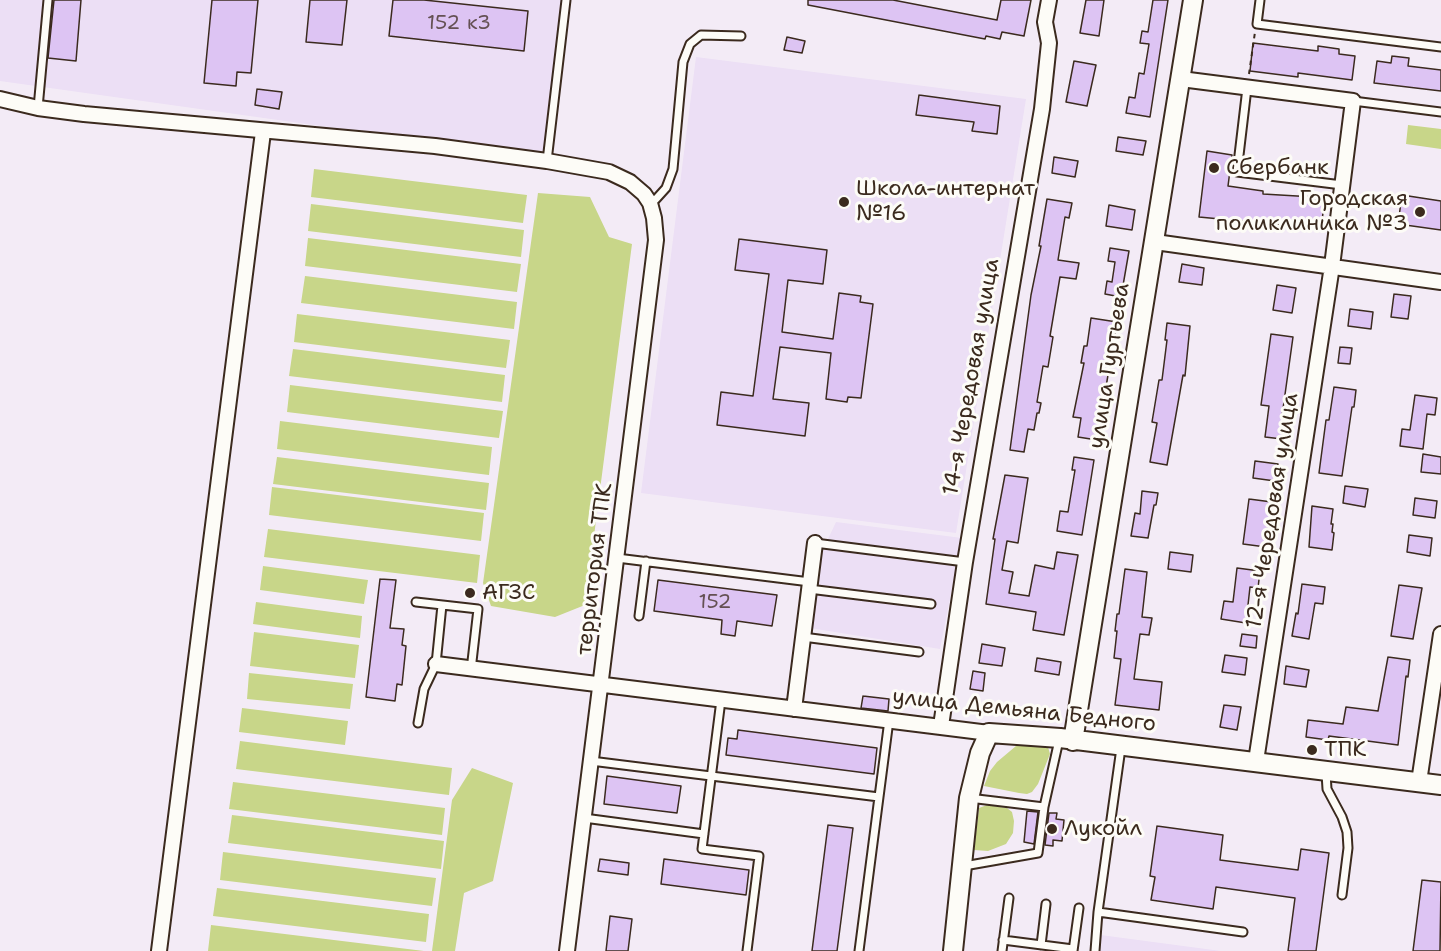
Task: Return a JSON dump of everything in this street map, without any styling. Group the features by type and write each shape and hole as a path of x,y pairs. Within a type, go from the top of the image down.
{"main road":[{"name":"улица Гуртьева","path":"1066,739 1155,242 1193,0"},
{"name":"улица Демьяна Бедного","path":"989,733 1121,745 1441,785"},
{"path":"953,951 969,798 980,753 989,733"}],"street":[{"name":"14-я Чередовая улица","path":"942,726 965,562 1042,109 1049,44 1045,22 1049,0"},
{"path":"1181,79 1353,101"},
{"path":"0,99 38,108 263,132 435,146 547,161 609,172 630,182 647,198"},
{"name":"12-я Чередовая улица","path":"1256,761 1332,266 1353,101"},
{"path":"159,951 263,132"},
{"name":"территория ТПК","path":"567,951 656,240 654,218 647,198"},
{"path":"1155,242 1441,282"},
{"path":"794,709 815,543"},
{"path":"1419,782 1441,634"},
{"name":"улица Демьяна Бедного","path":"436,664 989,733"}],"lane":[{"path":"38,108 48,0"},
{"path":"547,161 566,0"},
{"path":"1260,0 1257,24 1441,47"},
{"path":"647,198 656,200 666,188 673,170 683,62 690,44 701,35 741,36"},
{"path":"1247,88 1236,172 1342,185"},
{"path":"1353,101 1441,112"},
{"path":"815,543 965,562"},
{"path":"617,558 931,604"},
{"path":"639,616 646,561"},
{"path":"416,602 478,609 471,670"},
{"path":"418,723 424,689 436,664 442,605"},
{"path":"803,637 919,652"},
{"path":"721,700 702,849 759,856 747,951"},
{"path":"859,951 889,720"},
{"path":"962,867 1038,853 1044,807 1066,739"},
{"path":"1095,951 1098,912 1121,745"},
{"path":"591,761 879,797"},
{"path":"1326,770 1327,789 1347,832 1348,848 1342,895"},
{"path":"969,798 1044,807"},
{"path":"584,818 704,834"},
{"path":"1002,951 1009,898"},
{"path":"1041,945 1046,904"},
{"path":"1004,940 1073,950 1078,908"},
{"path":"1098,912 1243,932"}],"path":[{"path":"1247,88 1257,24"}],"shaded area":[{"path":"0,0 568,0 549,158 0,81"},
{"name":"Школа-интернат №16","path":"696,57 1026,99 956,533 641,493"},
{"path":"836,522 962,538 940,649 810,628 819,558"},
{"path":"1093,934 1221,951 1091,951"}],"green space":[{"path":"1408,125 1441,129 1441,149 1406,144"},
{"path":"314,169 527,195 523,223 311,197"},
{"path":"538,193 590,197 609,237 632,244 585,605 555,617 491,606 483,583"},
{"path":"311,204 524,230 521,257 308,231"},
{"path":"308,238 521,264 517,292 305,266"},
{"path":"305,276 517,302 514,329 301,303"},
{"path":"297,314 510,340 506,368 294,342"},
{"path":"293,349 505,375 502,402 289,376"},
{"path":"290,385 503,411 499,438 287,412"},
{"path":"280,421 492,447 489,475 277,449"},
{"path":"277,457 489,483 486,510 273,484"},
{"path":"272,487 484,513 481,541 269,515"},
{"path":"268,529 480,555 477,583 264,557"},
{"path":"263,566 368,580 364,604 260,590"},
{"path":"256,602 362,616 360,638 253,624"},
{"path":"254,632 359,645 355,678 250,666"},
{"path":"249,673 353,684 350,709 247,699"},
{"path":"242,708 348,721 345,745 239,732"},
{"path":"240,741 452,768 449,795 236,769"},
{"path":"1026,742 1043,743 1048,747 1050,754 1038,784 1032,792 1019,793 984,786 990,771 997,762 1016,746"},
{"path":"472,768 513,783 493,881 464,893 455,951 432,951 452,800"},
{"path":"233,782 445,808 442,835 229,809"},
{"path":"987,805 1007,808 1012,812 1013,833 1006,844 988,851 974,850 979,808"},
{"path":"232,815 444,841 441,869 228,843"},
{"path":"223,852 436,878 432,906 220,880"},
{"path":"217,888 429,914 426,942 213,916"},
{"path":"211,925 424,951 208,951"}],"building":[{"path":"54,0 81,0 76,61 48,58"},
{"path":"212,0 258,0 251,73 237,72 236,86 204,83"},
{"path":"310,0 347,0 342,45 306,42"},
{"path":"393,0 424,0 528,11 524,51 389,36"},
{"path":"808,0 893,0 997,20 1001,0 1031,0 1024,36 1002,32 1000,39 986,36 985,39 808,5"},
{"path":"1086,0 1104,0 1099,36 1080,33"},
{"path":"1153,0 1168,0 1150,117 1126,113 1129,97 1135,98 1139,73 1144,74 1149,44 1140,43 1142,31 1148,32"},
{"path":"787,37 805,41 802,53 784,50"},
{"path":"1253,43 1318,51 1318,46 1339,49 1339,54 1355,56 1352,80 1298,73 1298,77 1250,71"},
{"path":"1392,56 1409,58 1408,66 1441,70 1441,91 1374,83 1377,61 1391,63"},
{"path":"1074,61 1096,65 1087,106 1066,102"},
{"path":"257,89 282,92 279,109 255,105"},
{"path":"919,95 1000,106 997,134 972,131 974,122 916,115"},
{"path":"1118,137 1146,141 1143,155 1116,151"},
{"path":"1207,151 1232,155 1228,186 1263,191 1263,194 1314,197 1314,200 1324,201 1322,223 1306,221 1305,227 1199,217"},
{"path":"1054,157 1078,161 1075,177 1052,173"},
{"name":"Городская поликлиника №3","path":"1402,195 1441,201 1441,230 1398,224"},
{"path":"1047,199 1072,203 1069,218 1065,217 1058,260 1079,263 1076,279 1060,277 1050,336 1053,337 1048,367 1043,366 1037,402 1041,403 1039,413 1037,413 1034,430 1028,429 1024,452 1010,450 1031,295 1041,246 1039,246"},
{"path":"1109,205 1135,210 1132,230 1106,226"},
{"path":"739,239 827,250 823,284 788,280 782,332 833,339 839,293 861,296 860,302 873,304 861,398 848,397 847,402 826,399 831,353 780,347 773,399 809,403 805,436 717,425 721,392 753,396 769,274 735,270"},
{"path":"1110,248 1129,251 1121,297 1105,294 1107,281 1112,282 1115,262 1108,261"},
{"path":"1182,264 1204,268 1202,285 1179,282"},
{"path":"1277,285 1296,288 1292,313 1273,310"},
{"path":"1394,294 1411,296 1408,319 1391,317"},
{"path":"1350,309 1373,312 1371,329 1348,326"},
{"path":"1091,318 1117,322 1097,440 1078,437 1081,418 1073,417 1084,363 1081,363 1084,346 1087,346"},
{"path":"1167,323 1190,326 1185,376 1183,375 1167,465 1150,462 1157,423 1152,422 1159,380 1162,380"},
{"path":"1271,334 1293,337 1282,416 1285,417 1282,439 1265,437 1269,406 1261,405"},
{"path":"1340,347 1352,348 1350,364 1338,363"},
{"path":"1334,387 1356,390 1342,476 1319,473 1326,420 1329,420"},
{"path":"1415,395 1437,398 1435,415 1427,414 1423,449 1400,446 1402,429 1410,430"},
{"path":"1423,454 1441,457 1441,474 1421,472"},
{"path":"1074,457 1094,460 1082,535 1057,531 1060,511 1068,512 1075,470 1072,470"},
{"path":"1255,461 1278,464 1275,481 1253,478"},
{"path":"1005,475 1028,478 1018,543 1007,541 1002,570 1013,572 1009,593 1029,596 1035,565 1054,569 1057,552 1078,555 1064,635 1033,630 1036,612 986,604 995,539 993,539"},
{"path":"1345,486 1368,489 1365,507 1343,503"},
{"path":"1142,491 1158,493 1148,538 1131,536 1135,513 1140,514"},
{"path":"1415,498 1437,501 1435,518 1413,515"},
{"path":"1249,499 1272,502 1266,547 1243,544"},
{"path":"1312,506 1333,509 1332,550 1309,547"},
{"path":"1409,535 1432,538 1430,556 1407,552"},
{"path":"1170,552 1193,555 1191,572 1168,569"},
{"path":"1237,568 1260,571 1258,588 1250,587 1246,623 1221,619 1224,601 1233,602"},
{"path":"1125,569 1147,572 1142,617 1152,618 1149,635 1140,634 1134,679 1162,682 1159,710 1115,705 1121,659 1114,658 1117,631 1115,631"},
{"path":"380,579 396,580 390,628 404,629 402,645 406,646 402,685 397,684 395,701 366,697"},
{"path":"658,580 777,595 772,626 737,621 735,636 721,634 722,620 654,611"},
{"path":"1302,584 1325,587 1323,604 1315,603 1309,639 1292,636"},
{"path":"1399,585 1422,588 1413,639 1391,636"},
{"path":"1242,634 1257,636 1256,648 1240,646"},
{"path":"982,644 1005,648 1002,666 979,663"},
{"path":"1225,655 1247,658 1245,675 1222,672"},
{"path":"1388,657 1410,660 1398,745 1329,736 1328,740 1306,737 1308,720 1343,724 1346,707 1378,711"},
{"path":"1037,658 1061,662 1059,675 1035,671"},
{"path":"1286,666 1309,670 1306,687 1284,684"},
{"path":"973,671 985,673 983,691 970,689"},
{"path":"863,696 889,699 888,711 861,708"},
{"path":"1224,705 1241,707 1237,730 1220,727"},
{"path":"738,730 877,748 874,774 726,755 728,738 737,739"},
{"path":"607,776 681,786 677,813 604,804"},
{"path":"1027,811 1038,812 1034,844 1024,842"},
{"path":"1049,813 1057,813 1056,819 1064,820 1062,841 1053,840 1053,846 1045,845"},
{"path":"828,825 853,828 837,951 812,951"},
{"path":"1157,826 1223,835 1220,860 1298,870 1301,849 1329,853 1316,951 1288,951 1295,898 1216,887 1213,909 1151,900 1155,877 1150,876"},
{"path":"600,859 629,863 628,875 598,871"},
{"path":"664,859 749,870 746,895 661,884"},
{"path":"1422,880 1441,882 1440,951 1413,951"},
{"path":"610,916 632,919 628,951 606,951"}],"place":[{"name":"Сбербанк","path":"1214,168"},
{"name":"Школа-интернат №16","path":"844,202"},
{"name":"Городская поликлиника №3","path":"1420,212"},
{"name":"АГЗС","path":"470,593"},
{"name":"ТПК","path":"1312,750"},
{"name":"Лукойл","path":"1052,829"}]}
